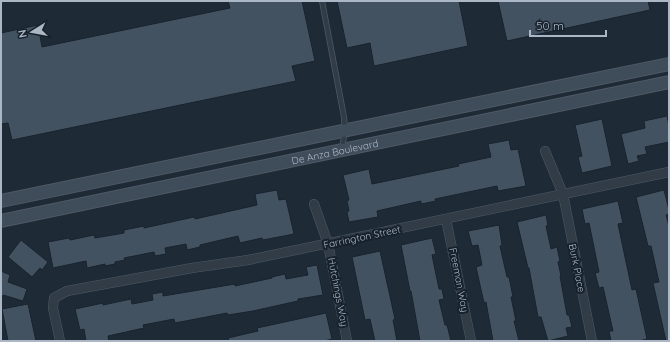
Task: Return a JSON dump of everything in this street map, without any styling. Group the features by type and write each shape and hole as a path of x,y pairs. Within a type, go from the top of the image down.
{"street":[{"name":"De Anza Boulevard","path":"1,201 669,64"},
{"name":"De Anza Boulevard","path":"1,221 669,82"},
{"name":"Burk Place","path":"545,152 563,194 592,341"},
{"name":"Farrington Street","path":"60,341 53,308 54,298 67,291 192,268 248,260 669,172"},
{"name":"Hutchings Way","path":"314,204 328,244 347,341"},
{"name":"Freeman Way","path":"446,219 471,341"}],"lane":[{"path":"322,1 341,99 345,130 342,149"}],"building":[{"path":"228,1 302,1 315,61 292,66 296,81 12,140 8,123 1,124 1,33 38,25 42,47 230,8"},
{"path":"337,1 459,1 468,46 374,66 370,43 347,48"},
{"path":"498,1 648,1 650,10 507,41"},
{"path":"667,116 669,126 669,142 645,147 647,154 637,156 639,161 628,164 621,134 645,128 644,121"},
{"path":"602,119 612,166 582,173 578,157 582,156 575,125"},
{"path":"509,140 511,150 518,149 526,186 498,191 497,186 435,199 436,201 421,204 421,201 377,211 378,217 349,222 347,201 349,200 343,175 369,169 372,184 459,166 458,164 491,157 488,144"},
{"path":"277,190 279,200 286,199 294,234 263,240 262,238 240,243 238,236 200,245 200,247 187,250 186,244 165,248 166,254 155,256 154,252 124,258 125,260 105,266 105,264 87,268 86,261 53,268 48,242 69,238 70,240 94,235 95,238 124,233 124,230 144,226 144,228 194,217 195,219 257,205 255,194"},
{"path":"664,190 669,210 669,214 666,215 669,226 669,340 666,341 653,283 659,282 651,246 648,246 636,197"},
{"path":"618,201 623,223 618,224 632,290 636,289 647,339 639,341 611,341 609,331 613,331 603,287 599,288 595,273 599,272 589,223 585,224 582,209"},
{"path":"546,215 548,226 546,226 551,249 557,247 560,261 558,262 560,276 567,315 569,315 572,327 566,328 568,336 548,341 541,317 538,317 529,268 517,222"},
{"path":"499,225 502,245 500,246 513,297 511,297 516,321 514,321 519,341 493,341 486,302 484,303 476,267 482,265 478,245 472,246 468,231"},
{"path":"432,238 436,254 432,255 439,289 442,289 444,299 439,300 445,325 447,325 451,341 420,341 401,245"},
{"path":"21,240 48,262 42,270 40,268 32,277 8,257"},
{"path":"380,251 395,319 393,320 397,341 375,341 370,319 365,320 352,257"},
{"path":"317,265 323,295 298,299 298,301 253,311 228,315 227,313 175,323 174,319 143,325 144,328 108,336 109,341 86,341 84,329 80,330 75,309 131,299 132,304 153,300 152,294 163,292 163,296 235,284 235,286 285,274 286,279 308,275 306,267"},
{"path":"1,271 10,275 8,282 27,289 23,301 3,295 2,298 1,297"},
{"path":"28,304 36,341 8,341 2,309"},
{"path":"326,313 332,339 324,341 229,341 228,338 258,331 257,328"}]}
